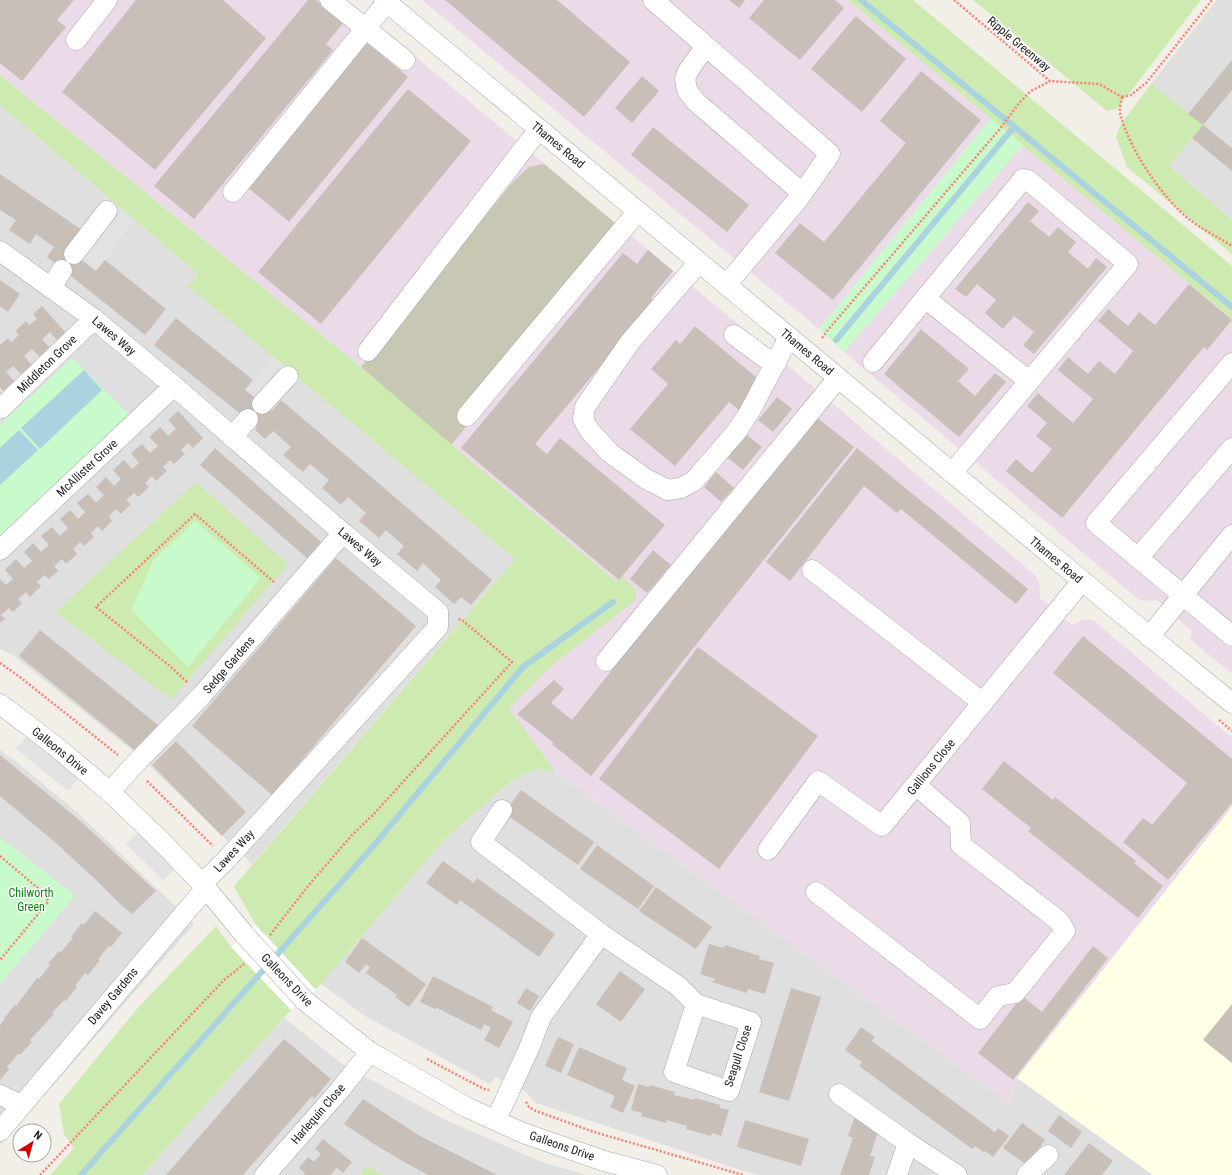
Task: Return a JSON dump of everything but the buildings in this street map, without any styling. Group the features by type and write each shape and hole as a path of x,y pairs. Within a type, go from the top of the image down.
{"street":[{"path":"76,40 107,0"},
{"path":"330,0 405,60"},
{"path":"653,0 830,154 802,193 727,284"},
{"path":"233,192 366,28 385,1"},
{"name":"Thames Road","path":"385,1 727,284 1149,637 1232,703"},
{"path":"706,46 688,71 685,79 688,90 696,102 802,193"},
{"path":"368,351 539,129"},
{"path":"873,362 1023,178 1028,180 1128,264 952,473"},
{"path":"51,288 68,262 107,211"},
{"path":"467,416 638,211"},
{"name":"Lawes Way","path":"0,251 94,319 174,386 343,533 438,612 438,627 204,886"},
{"path":"699,262 630,342 585,407 583,419 589,430 610,453 646,479 668,490 681,488 694,481 737,431 750,411 789,337"},
{"path":"670,316 686,296 686,289 682,281"},
{"path":"925,298 1029,381"},
{"name":"Middleton Grove","path":"0,409 94,319"},
{"path":"734,335 764,357 776,363"},
{"path":"1232,363 1096,523 1232,636"},
{"path":"262,404 288,376"},
{"path":"606,661 838,378"},
{"name":"McAllister Grove","path":"0,550 174,386"},
{"path":"232,437 248,419"},
{"path":"1138,558 1232,448"},
{"name":"Sedge Gardens","path":"110,792 133,766 202,695 343,533"},
{"path":"1149,637 1232,535"},
{"path":"812,570 982,703"},
{"name":"Gallions Close","path":"768,850 818,782 882,826 1082,581"},
{"name":"Galleons Drive","path":"0,704 54,744 110,792 162,842 204,886 244,934 304,1000 370,1052 466,1107 523,1133 604,1160 657,1175"},
{"path":"816,892 980,1019 998,996 1016,993 1065,932 1060,921 961,845 960,823 916,785"},
{"name":"Seagull Close","path":"502,810 481,842 601,934 678,986 696,1004 751,1022 729,1091 674,1072 696,1004"},
{"name":"Davey Gardens","path":"0,1131 204,886"},
{"path":"496,1120 530,1046 541,1017 601,934"},
{"name":"Harlequin Close","path":"265,1175 340,1091 370,1052"},
{"path":"840,1094 908,1143 957,1175"},
{"path":"0,1095 21,1105"},
{"path":"897,1175 908,1143"},
{"path":"1027,1175 1048,1155"}],"path":[{"name":"Ripple Greenway","path":"954,0 1050,81 1099,84 1122,97"},
{"path":"1212,0 1147,82 1131,95 1122,97 1120,111 1133,145 1147,170 1166,196 1189,219 1232,246"},
{"path":"822,338 999,130 1020,102 1031,91 1050,81"},
{"path":"202,695 170,666 96,607 195,514 289,596"},
{"path":"270,936 308,886 352,835 373,815 512,662 468,625"},
{"path":"0,663 20,677 122,758"},
{"path":"144,778 216,849"},
{"path":"0,856 46,895 48,902 0,960"},
{"path":"40,1175 224,980 249,959"},
{"path":"423,1057 484,1089 495,1091 501,1088 524,1097 529,1107 536,1111 594,1132 743,1175"}],"shaded area":[{"path":"0,0 347,0 792,369 1035,575 1040,586 1040,598 1072,625 1082,620 1093,620 1232,738 1232,807 1017,1078 1009,1103 555,771 514,715 507,709 551,666 570,651 617,583 361,367 0,75"},
{"path":"422,0 848,0 991,118 819,329"},
{"path":"1217,0 1232,0 1232,220 1169,166 1203,125 1151,84"},
{"path":"0,105 198,274 189,286 515,559 252,864 140,757 14,656 0,649"},
{"path":"1023,145 1232,319 1232,674 1190,639 1192,631 1158,601 1139,600 844,352"},
{"path":"544,164 628,234 451,445 361,367 513,182 529,167"},
{"path":"104,195 135,220 96,271 67,249 82,230"},
{"path":"274,357 299,378 272,411 245,390"},
{"path":"27,736 79,778 68,791 16,749"},
{"path":"0,750 79,814 194,924 20,1123 12,1123 12,1132 0,1146"},
{"path":"535,769 555,771 1009,1103 1017,1078 1153,1175 759,1175 750,1173 536,1103 525,1091 496,1077 490,1084 365,1016 321,984 443,841 511,781"},
{"path":"1232,807 1232,1175 1153,1175 1017,1078"},
{"path":"139,832 176,868 163,880 126,844"},
{"path":"284,1018 345,1066 448,1121 542,1162 587,1175 142,1175"}],"green space":[{"path":"848,0 913,0 1232,266 1232,319"},
{"path":"973,0 1201,0 1117,109 1107,111"},
{"path":"0,75 361,367 459,451 617,582 622,576 635,589 636,600 551,666 508,709 555,771 535,769 511,781 443,841 321,984 291,1010 142,1175 50,1175 74,1148 64,1134 59,1104 136,1010 216,926 231,947 255,924 234,886 515,559 188,286 198,274 0,105"},
{"path":"1151,84 1203,125 1169,166 1232,220 1232,254 1127,167 1116,137 1121,124"},
{"path":"991,118 1023,145 844,352 819,329"},
{"path":"72,358 130,415 0,538 0,425"},
{"path":"196,482 288,564 171,700 56,612"},
{"path":"195,521 261,578 188,667 131,610 153,561"},
{"name":"Chilworth Green","path":"0,837 75,896 0,984"},
{"path":"367,1166 384,1175 359,1175"}],"water":[{"path":"84,370 102,390 40,449 21,428"},
{"path":"19,430 38,450 0,485 0,448"}],"pier":[{"path":"255,924 316,990 291,1010 231,947"}],"waterway":[{"path":"861,0 1232,307"},
{"path":"836,340 1014,127"},
{"path":"81,1175 370,850 523,667 613,602"}]}
